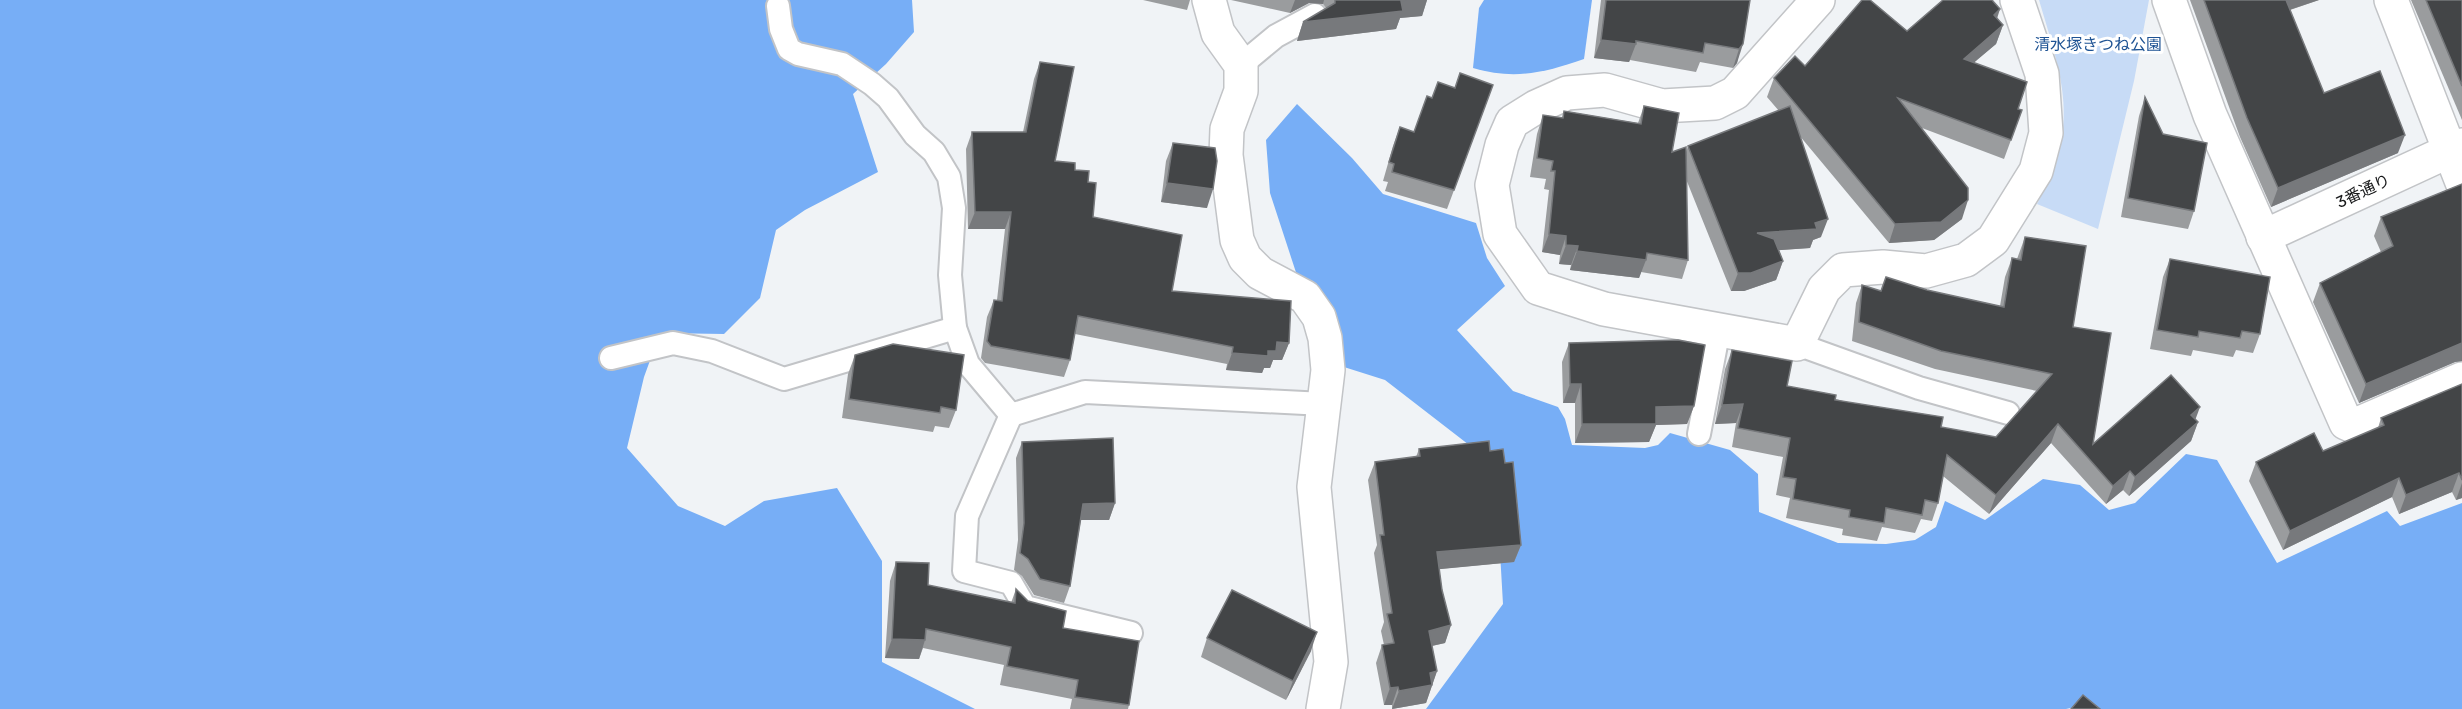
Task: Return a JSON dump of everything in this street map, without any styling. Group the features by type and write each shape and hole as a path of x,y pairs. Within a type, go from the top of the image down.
{"street":[{"path":"1209,0 1218,33 1242,65 1241,91 1227,129 1226,155 1237,240 1245,258 1260,273 1305,297 1319,316 1325,338 1328,370 1314,487 1331,662 1323,709"},
{"path":"1818,0 1735,93 1715,103 1662,106 1605,90 1567,93 1512,122 1502,145 1492,185 1500,234 1538,288 1604,309 1797,344 1824,289 1843,270 1883,267 1926,271 1966,260 1993,240 2036,171 2046,133 2042,74 2017,0"},
{"path":"2169,0 2210,115 2346,423 2353,426 2462,379"},
{"path":"2391,0 2455,148 2462,182"},
{"name":"3番通り","path":"2263,237 2455,148"}],"lane":[{"path":"778,6 781,29 789,49 798,54 842,64 872,84 888,98 915,135 934,152 949,177 954,208 950,275 956,328 968,364 1011,415"},
{"path":"1242,65 1276,36 1315,15"},
{"path":"611,358 673,343 712,351 784,379 956,328"},
{"path":"1699,434 1719,329"},
{"path":"1797,344 1919,388 2008,413"},
{"path":"1131,633 1025,608 1011,583 964,572 967,516 1011,415 1085,392 1324,404"}],"green space":[{"name":"清水塚きつね公園","path":"2039,0 2149,0 2134,81 2098,229 2037,204 2051,176 2059,150 2064,103 2061,79"}],"shaded area":[{"path":"0,0 912,0 914,32 886,64 853,94 878,172 805,210 776,230 760,298 724,334 660,333 644,377 627,448 678,506 725,526 764,501 837,488 882,561 882,662 975,709 0,709"},
{"path":"1484,0 1592,0 1584,59 1556,68 1529,73 1502,74 1473,68 1479,8"},
{"path":"1297,104 1352,158 1383,194 1476,223 1487,258 1505,286 1457,330 1513,391 1558,407 1565,419 1572,445 1645,448 1658,445 1670,433 1730,450 1758,474 1759,512 1838,543 1886,544 1915,540 1936,527 1945,501 1985,520 2043,479 2080,485 2109,510 2135,503 2186,454 2217,460 2277,563 2387,511 2400,526 2462,503 2462,709 2089,709 2085,705 2066,709 1426,709 1503,604 1495,465 1385,380 1325,361 1270,193 1266,140"}],"building":[{"path":"1335,0 1406,0 1401,1 1403,11 1303,22 1335,3"},
{"path":"1606,0 1750,0 1743,44 1739,49 1705,43 1703,53 1636,41 1636,44 1601,40"},
{"path":"1862,0 1870,0 1907,31 1943,0 1992,0 2000,9 1994,15 2003,25 1964,59 2027,82 2018,109 2022,110 2011,140 1898,98 1968,188 1968,200 1941,222 1895,224 1774,78 1795,56 1805,66"},
{"path":"2204,0 2286,0 2324,93 2380,71 2405,135 2278,188 2247,118"},
{"path":"2426,0 2462,0 2462,86"},
{"path":"1040,62 1074,67 1055,161 1075,163 1075,170 1089,171 1088,182 1096,183 1093,217 1182,235 1172,291 1291,301 1289,343 1277,342 1276,351 1268,351 1268,356 1232,353 1233,347 1078,316 1070,360 991,346 987,341 994,300 1002,301 1011,212 975,212 972,132 1026,132"},
{"path":"1460,73 1493,85 1454,190 1392,172 1394,164 1389,162 1400,127 1414,132 1427,96 1432,98 1438,82 1455,88"},
{"path":"2145,97 2163,134 2207,143 2194,211 2128,198"},
{"path":"1644,106 1679,113 1672,152 1686,147 1688,260 1647,253 1646,260 1577,251 1578,246 1566,245 1566,236 1549,234 1555,171 1551,171 1553,161 1537,158 1543,115 1563,118 1564,111 1641,124"},
{"path":"1790,106 1828,219 1815,223 1817,229 1757,233 1774,239 1783,261 1751,273 1738,273 1688,146"},
{"path":"1173,143 1215,148 1217,161 1213,189 1167,183"},
{"path":"2462,184 2462,343 2366,384 2320,283 2393,246 2381,217"},
{"path":"2025,237 2086,246 2073,327 2111,333 2093,444 2171,375 2200,407 2191,415 2198,422 2135,477 2130,471 2113,486 2058,424 1996,495 1947,455 1938,503 1925,500 1922,515 1886,508 1884,523 1849,517 1850,510 1793,499 1796,479 1783,477 1790,438 1738,428 1743,404 1722,405 1732,350 1792,361 1787,386 1836,395 1835,400 1943,417 1941,427 1996,437 2052,374 1941,351 1859,322 1862,285 1881,291 1886,277 1927,290 2004,307 2012,258 2021,260"},
{"path":"2170,259 2270,277 2260,334 2242,331 2240,338 2199,331 2198,337 2157,330"},
{"path":"1678,340 1705,345 1694,406 1656,407 1656,424 1582,424 1581,384 1570,384 1569,343"},
{"path":"893,344 964,355 956,410 941,407 940,413 849,399 855,355"},
{"path":"2462,384 2462,480 2459,473 2406,495 2399,478 2290,531 2256,462 2314,433 2323,451 2384,425 2381,418"},
{"path":"1113,438 1115,503 1083,504 1070,586 1040,579 1028,559 1020,553 1024,523 1022,442"},
{"path":"1489,441 1490,451 1503,449 1505,463 1513,462 1521,545 1437,552 1442,590 1451,625 1429,631 1437,671 1430,673 1432,685 1399,691 1398,687 1390,688 1382,645 1394,643 1387,614 1392,613 1380,535 1384,535 1375,462 1420,456 1419,449"},
{"path":"896,562 929,563 928,585 1015,603 1016,589 1028,601 1066,611 1063,628 1139,641 1129,705 1075,697 1078,680 1007,666 1011,647 926,629 925,640 892,639"},
{"path":"1232,590 1317,632 1293,681 1207,638"},
{"path":"2083,695 2100,709 2071,709"}]}
